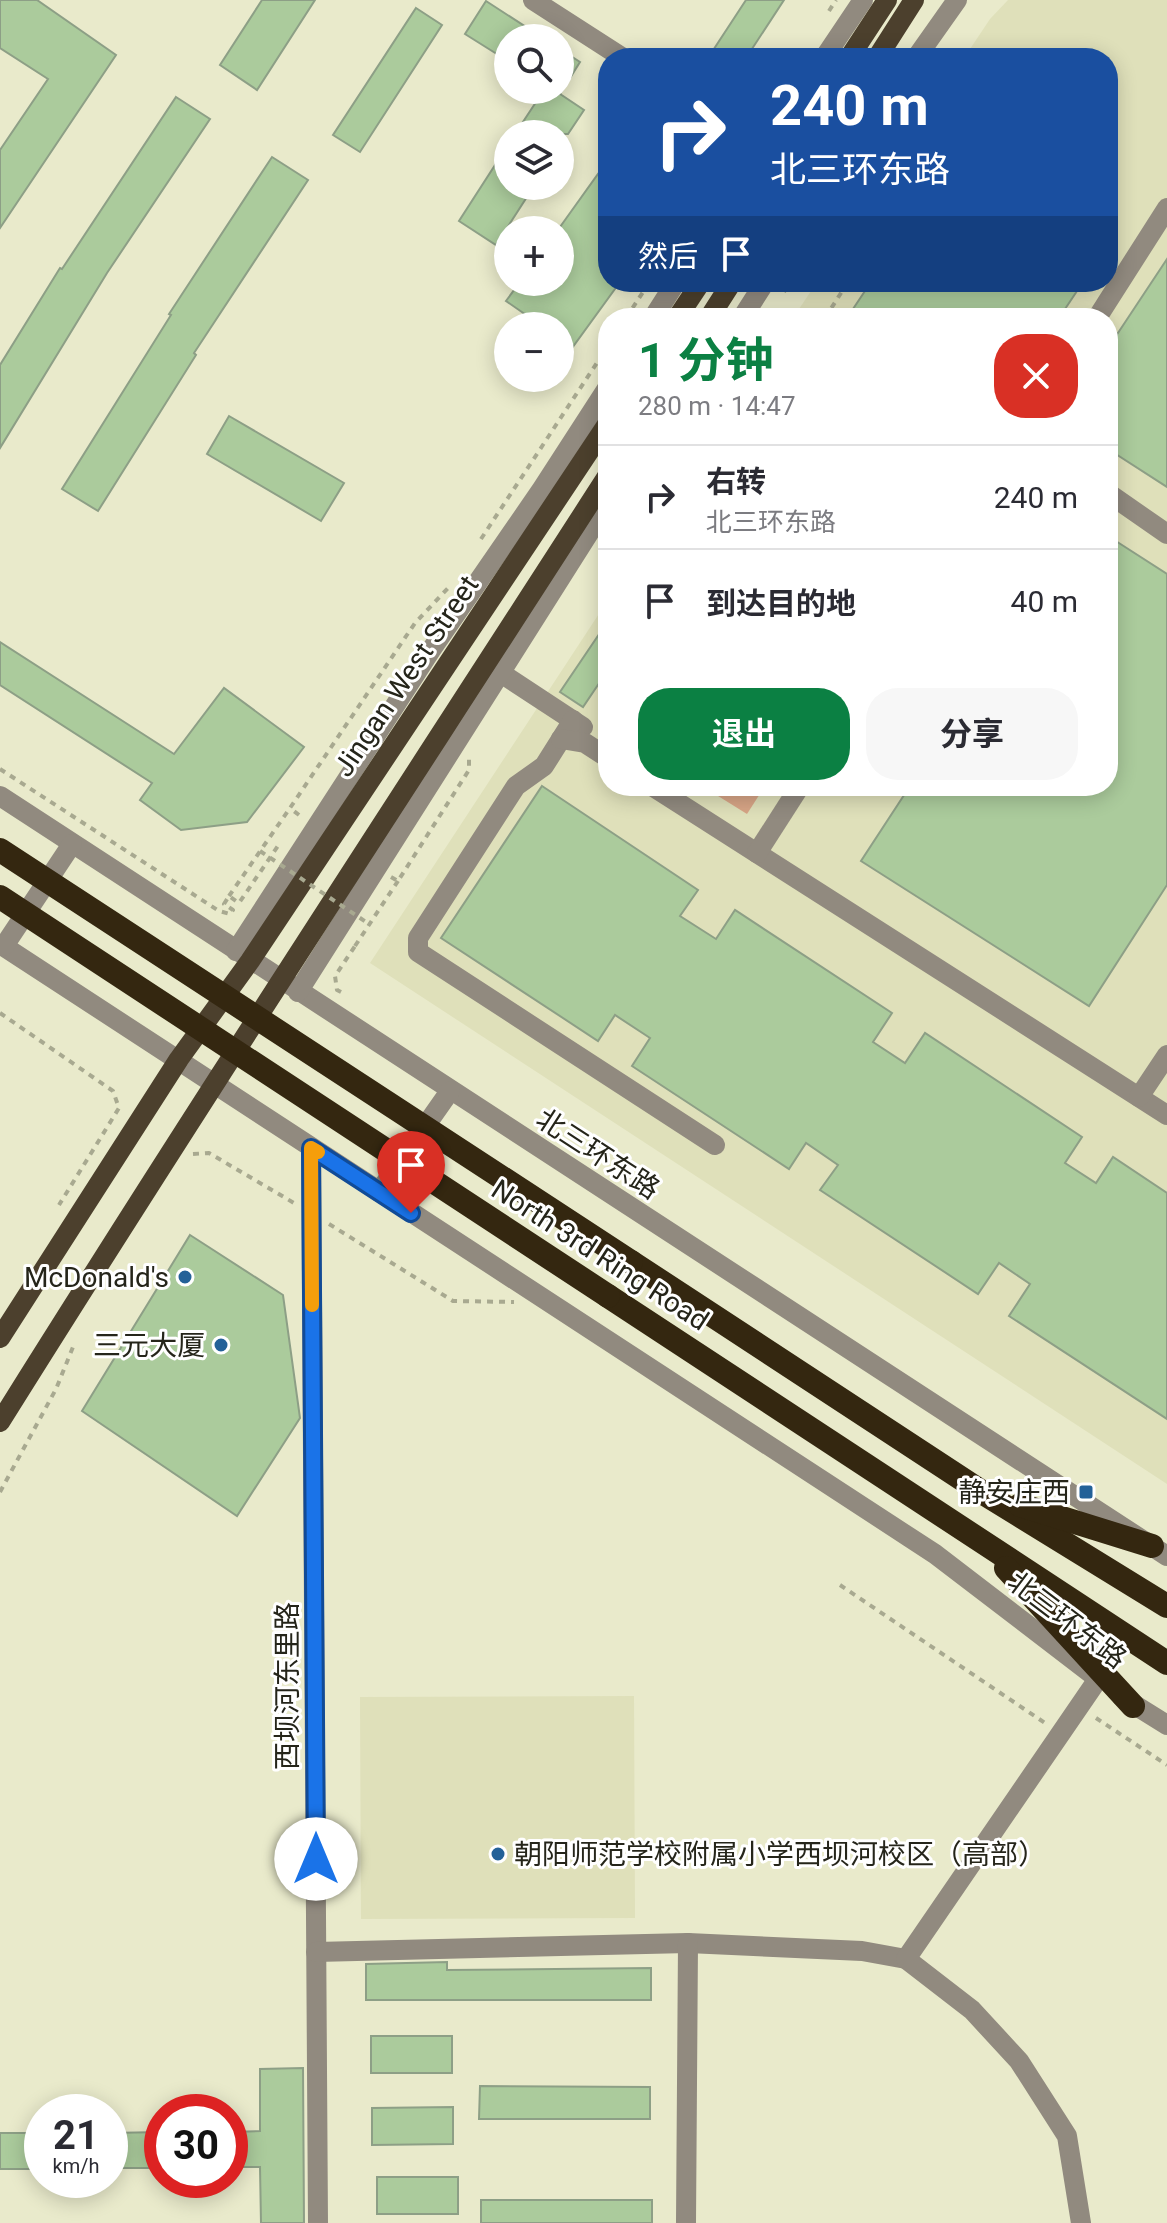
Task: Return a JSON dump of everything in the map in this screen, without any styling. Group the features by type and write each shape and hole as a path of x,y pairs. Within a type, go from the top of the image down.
{"highway":[{"name":"North 3rd Ring Road","path":"0,850 985,1494 1167,1606"},
{"name":"North 3rd Ring Road","path":"0,897 1167,1663"},
{"path":"985,1494 1159,1551"},
{"path":"980,1540 1133,1706"}],"main road":[{"path":"856,48 887,0"},
{"path":"883,48 914,0"},
{"name":"Jingan West Street","path":"0,1338 243,956 484,609 598,438"},
{"name":"Jingan West Street","path":"0,1422 212,1083 290,987 493,668 598,492"}],"street":[{"path":"533,0 607,48"},
{"path":"831,48 863,0"},
{"path":"923,48 957,0"},
{"path":"1118,285 1167,208"},
{"path":"243,956 431,650 598,402"},
{"path":"1118,500 1167,534"},
{"path":"598,517 493,668 578,724 561,739 544,766 516,786 418,938 418,952 715,1145"},
{"path":"431,650 484,609"},
{"path":"561,739 585,743 598,751"},
{"name":"北三环东路","path":"0,796 1159,1551"},
{"path":"668,796 1167,1115"},
{"path":"757,853 794,796"},
{"path":"72,844 2,945 179,1059"},
{"path":"1139,1097 1167,1055"},
{"name":"北三环东路","path":"179,1059 935,1554 1133,1706 1167,1725"},
{"path":"379,1192 450,1091"},
{"name":"西坝河东里路","path":"311,1148 318,2223"},
{"path":"906,1959 1098,1679"},
{"path":"316,1952 688,1943 862,1951 906,1959 972,2010 1019,2061 1067,2136 1081,2223"},
{"path":"686,2223 688,1943"}],"path":[{"path":"473,552 598,361"},
{"path":"0,769 219,911 230,914 233,910 224,904 229,896 415,623 457,577"},
{"path":"350,999 337,990 335,976 469,770 470,750"},
{"path":"290,808 300,814 291,827"},
{"path":"229,896 239,903 282,840"},
{"path":"260,851 369,924"},
{"path":"389,876 398,881"},
{"path":"355,927 363,914"},
{"path":"346,939 355,946"},
{"path":"0,1013 113,1091 119,1108 56,1211"},
{"path":"188,1158 194,1153 209,1153 453,1301 549,1303"},
{"path":"0,1492 56,1389 76,1339"},
{"path":"840,1585 1061,1733"},
{"path":"1079,1706 1167,1765"}],"shaded area":[{"path":"1008,0 1167,0 1167,1484 370,963 598,615 598,796 1118,796 1118,308 800,308 810,292 1118,292 1118,48 971,48 990,19"},
{"path":"718,796 759,796 747,814"},
{"name":"朝阳师范学校附属小学西坝河校区（高部）","path":"634,1696 635,1918 361,1919 360,1697"}],"building":[{"path":"0,0 37,0 116,55 0,228 0,150 48,79 0,48"},
{"path":"262,0 315,0 257,90 220,65"},
{"path":"746,0 784,0 753,48 715,48"},
{"path":"486,1 521,24 494,24 494,52 465,34"},
{"path":"416,8 442,25 360,152 333,135"},
{"path":"574,58 580,62 574,72"},
{"path":"176,97 210,119 107,273 0,448 0,365 60,268"},
{"path":"574,103 584,110 574,125 574,120 524,120 535,104"},
{"path":"272,157 308,180 194,353 196,355 98,511 62,489 169,314"},
{"path":"494,167 494,200 525,200 515,216 494,216 494,244 459,221"},
{"path":"598,174 598,292 613,292 598,308 574,345 574,312 522,312 506,301 510,296 574,296 574,216 568,216"},
{"path":"1167,259 1167,487 1118,455 1118,333"},
{"path":"864,292 1076,292 1066,308 854,308"},
{"path":"229,416 344,483 321,521 207,454"},
{"path":"1118,542 1167,574 1167,885 1089,1006 861,861 903,796 1118,796"},
{"path":"598,636 598,685 583,707 560,692"},
{"path":"0,642 174,754 224,688 304,747 247,822 181,830 140,800 152,783 0,685"},
{"path":"542,786 698,890 680,916 716,939 735,910 892,1013 873,1042 905,1063 925,1033 1082,1137 1065,1163 1096,1183 1113,1157 1167,1193 1167,1419 1009,1316 1030,1284 999,1263 978,1294 820,1190 838,1165 806,1143 789,1169 632,1066 650,1038 615,1015 598,1041 441,938"},
{"path":"190,1235 283,1295 300,1418 237,1516 82,1411"},
{"path":"447,1962 447,1970 651,1968 651,2000 366,2000 366,1964"},
{"path":"371,2036 452,2036 452,2073 371,2073"},
{"path":"303,2068 304,2223 261,2223 260,2167 248,2167 248,2131 260,2131 260,2069"},
{"path":"480,2086 650,2087 650,2119 479,2119"},
{"path":"453,2107 453,2144 372,2145 372,2108"},
{"path":"144,2132 144,2168 128,2168 128,2133"},
{"path":"0,2133 24,2133 24,2169 0,2169"},
{"path":"377,2177 458,2177 458,2214 377,2214"},
{"path":"481,2200 652,2200 652,2223 481,2223"}],"slow traffic":[{"path":"312,1305 311,1148 318,1152"}],"place":[{"name":"McDonald's","path":"185,1277"},
{"name":"三元大厦","path":"221,1345"},
{"name":"静安庄西","path":"1086,1492"},
{"name":"朝阳师范学校附属小学西坝河校区（高部）","path":"498,1854"}],"route":[{"path":"316,1859 311,1148 411,1213"}]}
